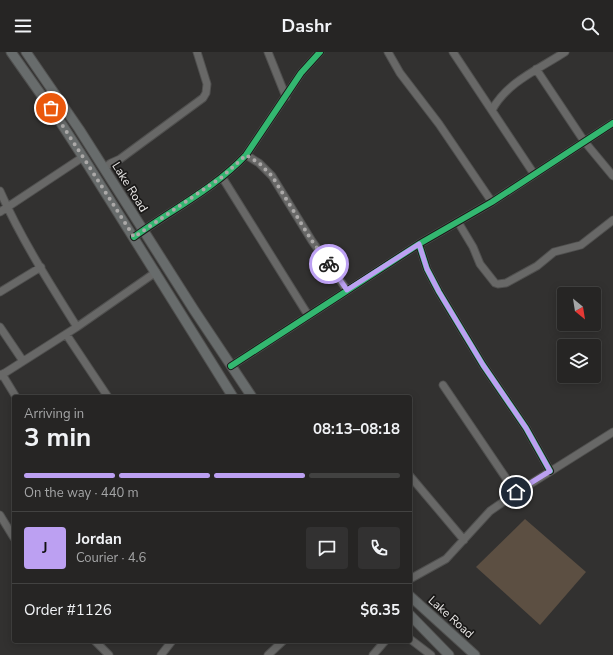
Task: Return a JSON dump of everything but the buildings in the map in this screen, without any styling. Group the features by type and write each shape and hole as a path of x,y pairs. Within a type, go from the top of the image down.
{"main road":[{"name":"Lake Road","path":"10,52 59,120 233,395"},
{"name":"Lake Road","path":"26,52 50,85 194,310 251,395"},
{"name":"Lake Road","path":"412,598 476,655"},
{"path":"412,617 449,655"}],"street":[{"path":"104,168 120,159 202,98 206,93 208,84 197,52"},
{"path":"268,52 286,96"},
{"path":"134,237 222,177 246,155 301,73 320,52"},
{"path":"388,52 400,73 439,124 492,202"},
{"path":"453,52 534,174"},
{"path":"492,110 502,95 517,82 565,52"},
{"path":"536,69 584,141 613,176"},
{"path":"231,366 419,244 492,202 613,123"},
{"path":"246,155 259,163 272,176 312,241 347,290"},
{"path":"0,212 83,157"},
{"path":"222,177 308,315"},
{"path":"0,191 7,208 40,267 77,327"},
{"path":"458,222 473,247 480,264 494,283 502,284 537,266 554,252 582,245 613,220"},
{"path":"419,244 427,269 439,292 483,365 526,428 550,471"},
{"path":"0,292 40,267"},
{"path":"15,395 1,375 77,327 156,272"},
{"path":"0,327 23,361"},
{"path":"66,334 107,395"},
{"path":"443,385 516,492"},
{"path":"412,578 446,559 490,511 516,492 613,432"},
{"path":"412,478 464,540"},
{"path":"0,515 12,533"},
{"path":"412,641 431,655"},
{"path":"97,643 109,655"},
{"path":"161,655 170,643"},
{"path":"268,655 281,643"},
{"path":"373,655 383,643"}],"shaded area":[{"path":"525,519 586,572 540,625 476,567"}],"cycle path":[{"path":"134,237 192,199 234,167 246,155 301,73 320,52"},
{"path":"231,366 419,244 492,202 613,123"},
{"path":"419,244 427,269 439,292 483,365 526,428 550,471"}],"way so far":[{"path":"51,108 134,237 222,177 246,155 259,163 272,176 312,241 329,264"}],"route":[{"path":"329,264 347,290 419,244 432,280 483,365 526,428 550,471 516,492"}]}
